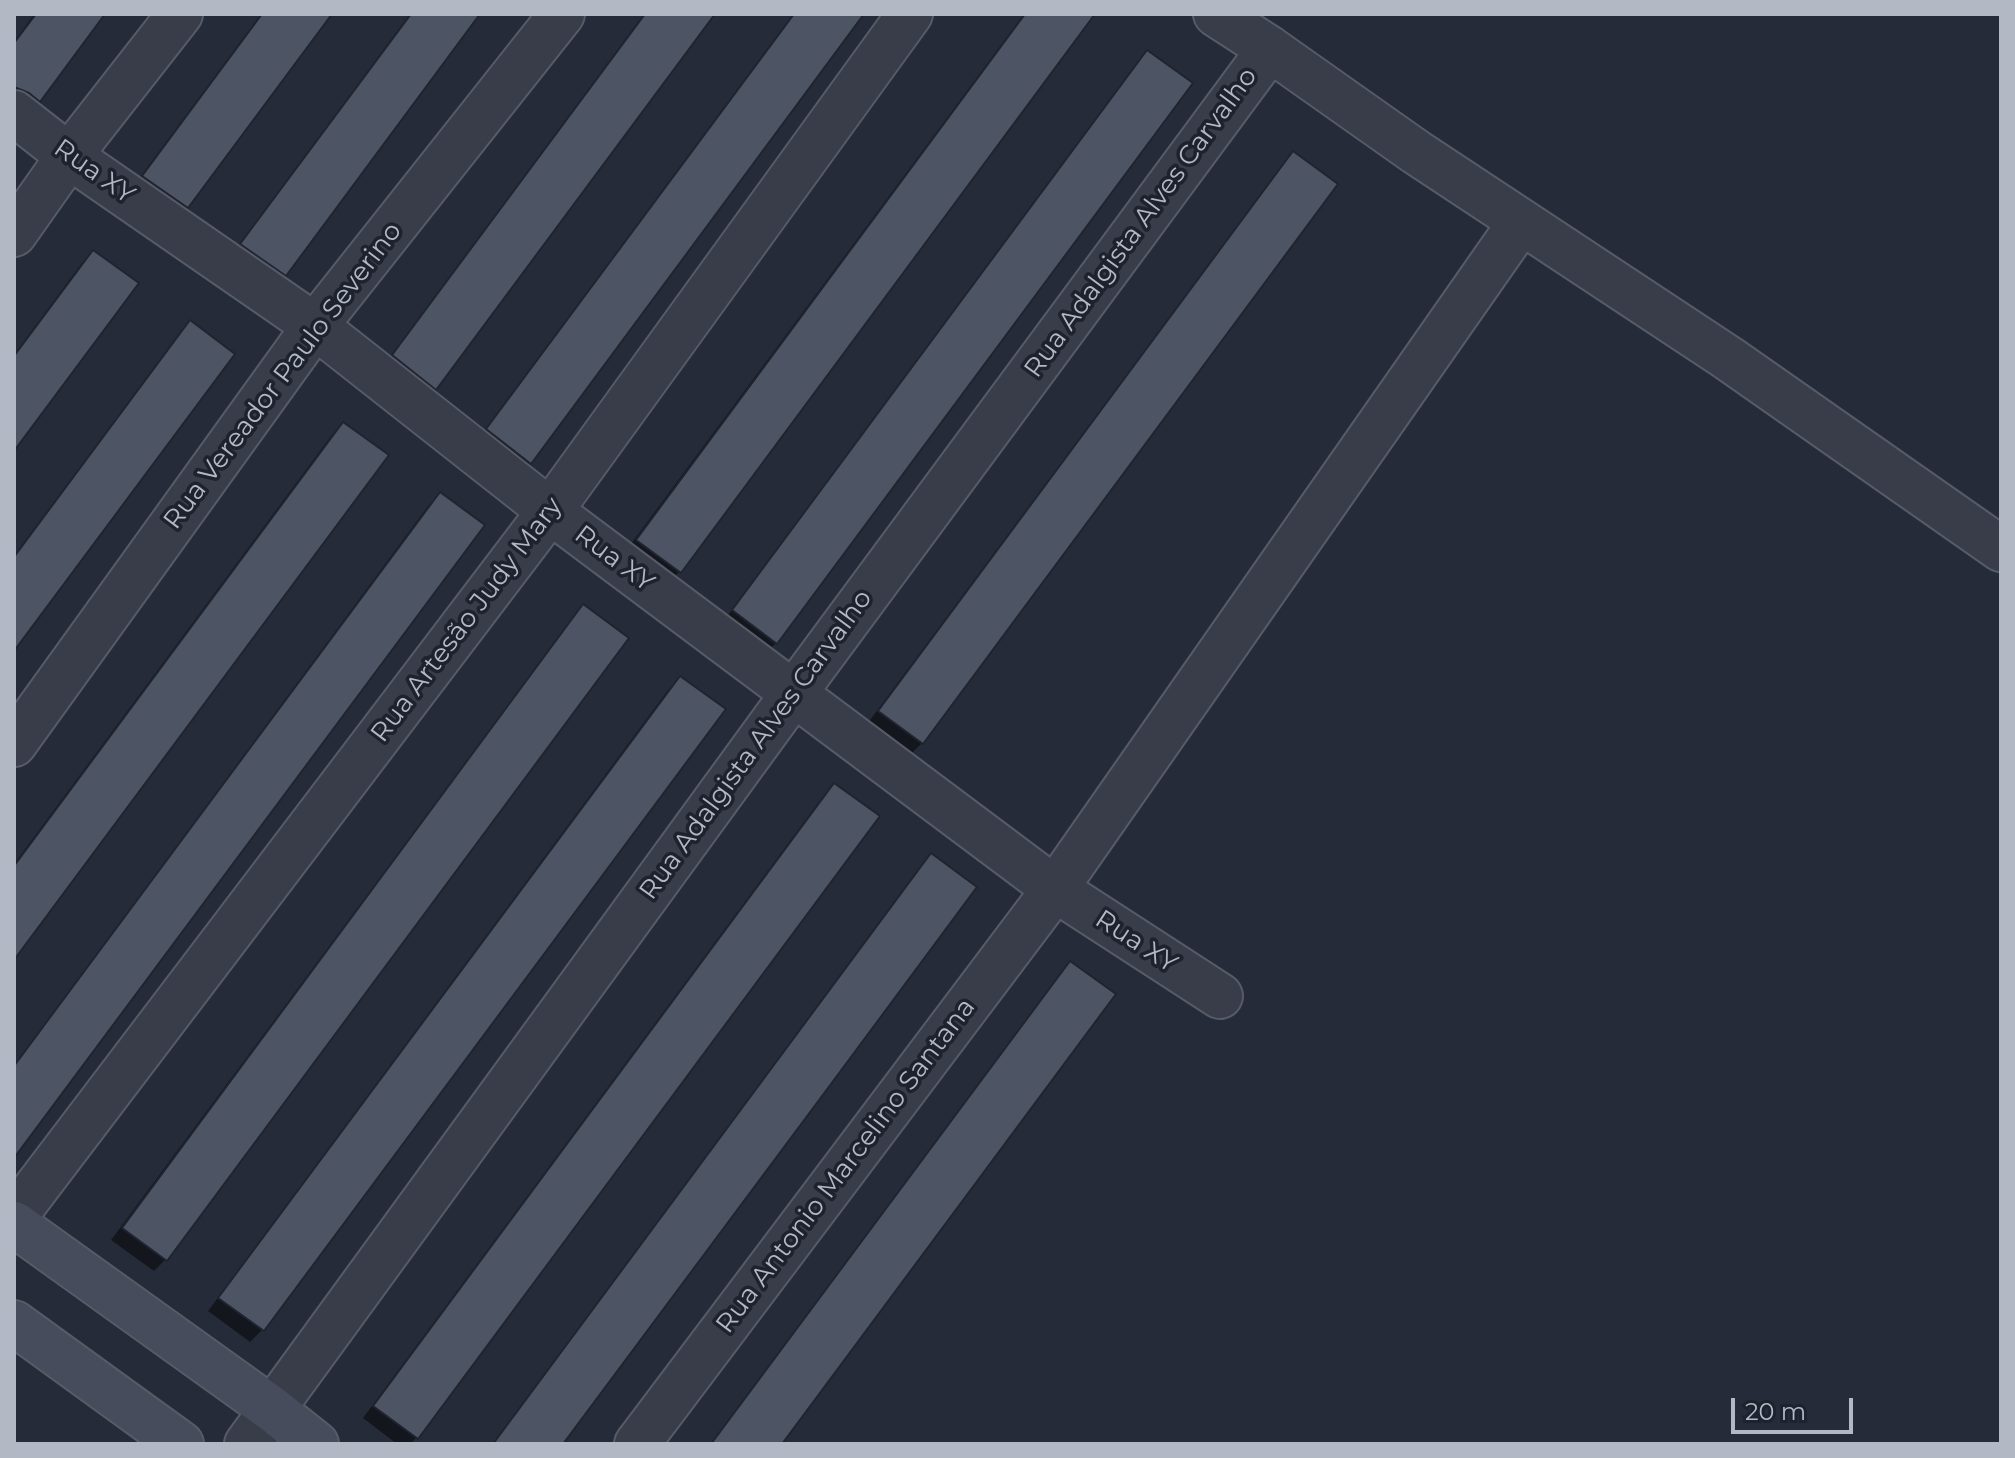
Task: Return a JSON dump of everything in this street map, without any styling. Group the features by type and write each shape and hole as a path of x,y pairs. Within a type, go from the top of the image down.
{"street":[{"path":"14,234 69,156 180,14"},
{"name":"Rua Vereador Paulo Severino","path":"14,744 315,326 562,14"},
{"name":"Rua Artesão Judy Mary","path":"14,1217 550,511 910,14"},
{"path":"1216,14 1416,152 1728,358 2001,549"},
{"name":"Rua Adalgista Alves Carvalho","path":"247,1444 794,693 1270,49"},
{"name":"Rua XY","path":"14,113 69,156 315,326 550,511 1055,889 1220,996"},
{"name":"Rua Antonio Marcelino Santana","path":"637,1444 1055,889 1521,222"},
{"path":"14,1224 316,1444"},
{"path":"14,1323 181,1444"}],"building":[{"path":"36,14 105,14 40,102 14,87 14,43"},
{"path":"262,14 332,14 188,208 142,176"},
{"path":"411,14 480,14 286,276 240,244"},
{"path":"645,14 715,14 436,390 392,355"},
{"path":"794,14 864,14 531,464 486,429"},
{"path":"1025,14 1095,14 681,573 636,540"},
{"path":"1147,50 1193,83 777,644 732,610"},
{"path":"1293,151 1338,184 923,744 878,711"},
{"path":"93,250 139,283 14,451 14,356"},
{"path":"190,320 235,354 14,651 14,557"},
{"path":"343,422 389,455 14,960 14,866"},
{"path":"440,492 485,525 14,1158 14,1066"},
{"path":"583,604 629,638 167,1261 122,1228"},
{"path":"680,676 726,709 264,1331 218,1298"},
{"path":"834,783 880,816 418,1439 373,1406"},
{"path":"931,853 977,887 563,1444 493,1444"},
{"path":"1070,961 1116,994 782,1444 711,1444"}]}
